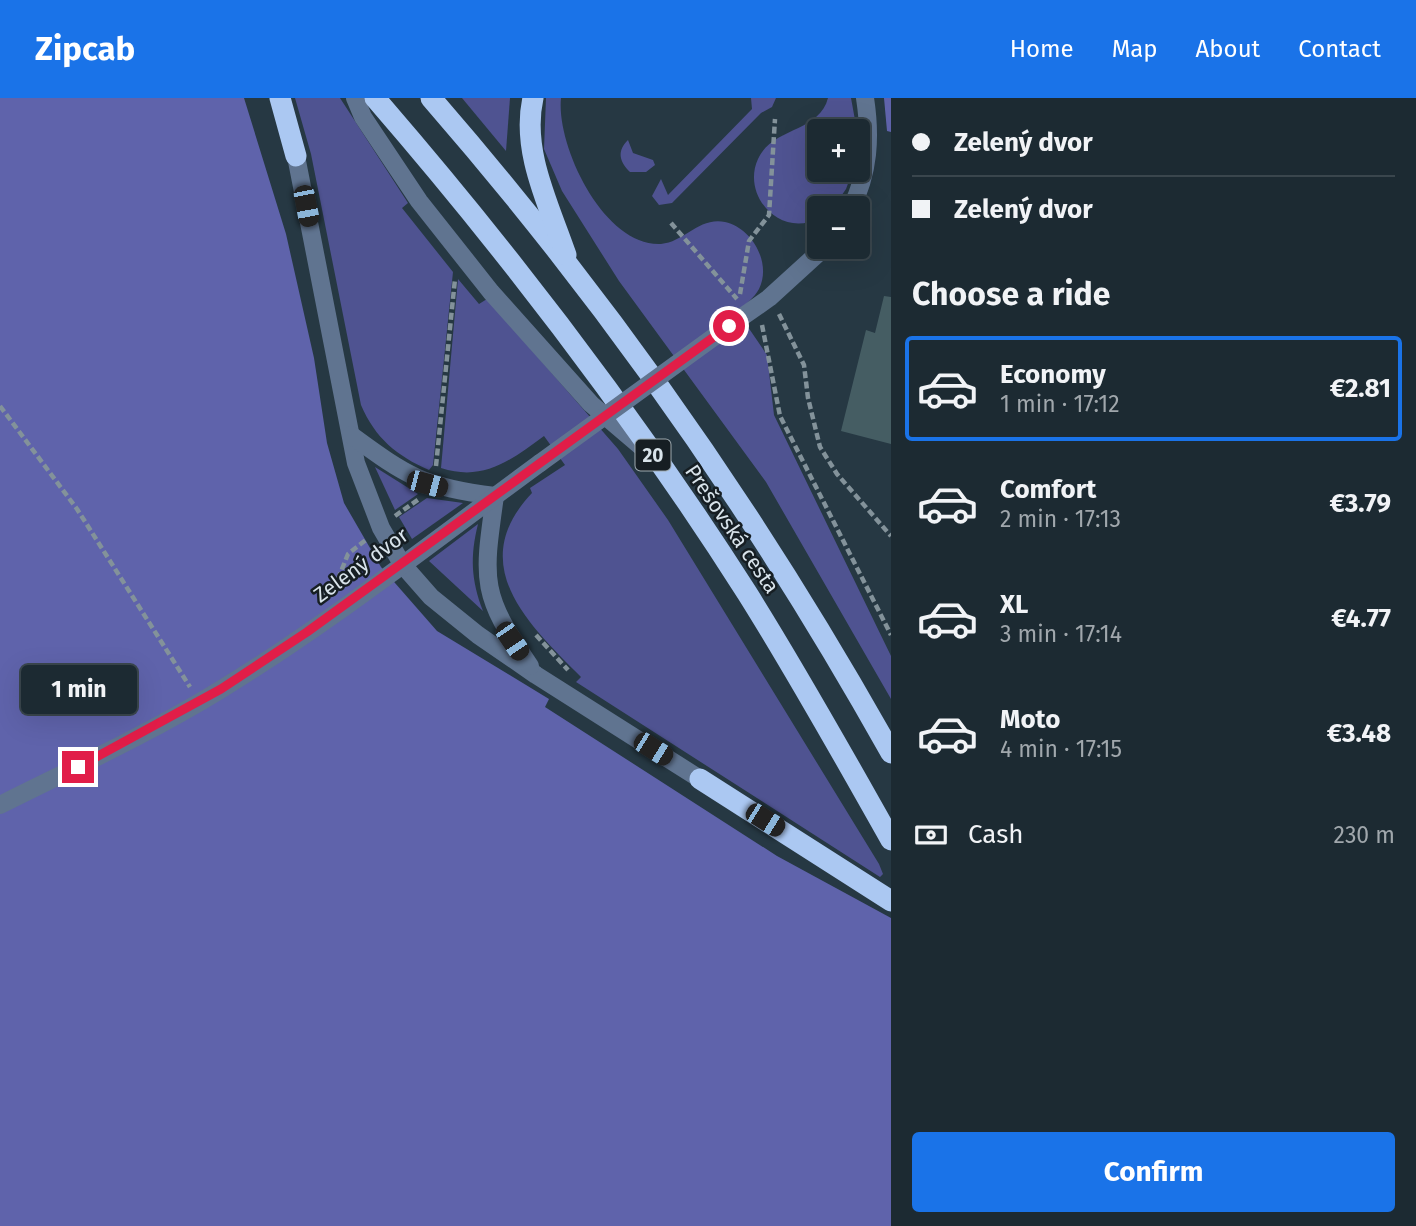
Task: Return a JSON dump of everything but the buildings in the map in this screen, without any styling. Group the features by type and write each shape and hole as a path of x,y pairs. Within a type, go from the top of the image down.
{"highway":[{"path":"280,98 296,156"},
{"name":"Prešovská cesta","path":"375,98 512,264 655,458 754,605 891,840"},
{"name":"Prešovská cesta","path":"431,98 571,270 671,405 806,607 891,752"},
{"path":"533,98 529,131 531,150 571,270"},
{"path":"700,779 891,901"}],"street":[{"path":"355,98 363,117 419,201 491,292 591,404 655,458"},
{"path":"856,196 869,152 865,98"},
{"path":"296,156 356,463 381,528 402,564 431,597 536,675 700,779"},
{"name":"Zelený dvor","path":"0,805 125,744 199,690 307,632 729,326 745,306 769,298 812,259"},
{"path":"351,435 390,464 495,496 486,548 485,571 489,591 497,614 536,675"}],"path":[{"path":"745,306 749,241 769,215 775,119"},
{"path":"671,223 765,328 780,416 891,635"},
{"path":"317,601 338,579 348,554 423,496 432,476 456,268"},
{"path":"769,298 804,365 808,398 820,447 837,474 891,536"},
{"path":"729,307 745,306"},
{"path":"0,406 77,509 199,690 182,696"},
{"path":"432,476 443,471"},
{"path":"530,629 571,674 559,690"}],"shaded area":[{"path":"0,98 244,98 286,234 314,358 327,443 344,503 381,567 437,631 549,699 545,707 777,856 891,918 891,1226 0,1226"},
{"path":"295,98 340,98 408,203 402,208 453,272 433,465 429,470 388,445 373,427 361,405 311,154"},
{"path":"462,98 510,98 506,151"},
{"path":"546,98 561,98 566,141 575,166 603,212 621,229 640,241 661,244 707,223 725,222 744,231 757,248 763,268 759,289 737,311 767,355 774,415 891,656 891,699 766,482 619,281 562,191 544,149"},
{"path":"751,98 776,98 772,107 761,113 672,203 659,205 652,196 661,179 668,195 752,109"},
{"path":"828,98 851,98 855,119 814,119 823,109"},
{"path":"884,98 891,98 891,132 887,131"},
{"path":"806,124 807,182 849,182 841,196 807,196 807,222 791,223 768,210 755,187 754,173 758,159 765,149 774,141"},
{"path":"628,140 633,153 653,160 655,165 646,172 630,172 621,156 622,148"},
{"path":"458,279 479,304 487,299 618,449 668,520 879,864 883,874 880,877 576,682 581,677 525,615 512,592 504,569 504,545 512,519 532,493 530,488 565,465 544,436 508,460 484,470 456,472 441,468"},
{"path":"375,467 418,494 395,510"},
{"path":"427,498 463,503 412,539 399,517"},
{"path":"478,524 473,568 483,611 429,561"}],"route":[{"path":"78,767 125,744 221,689 307,632 729,326"}]}
